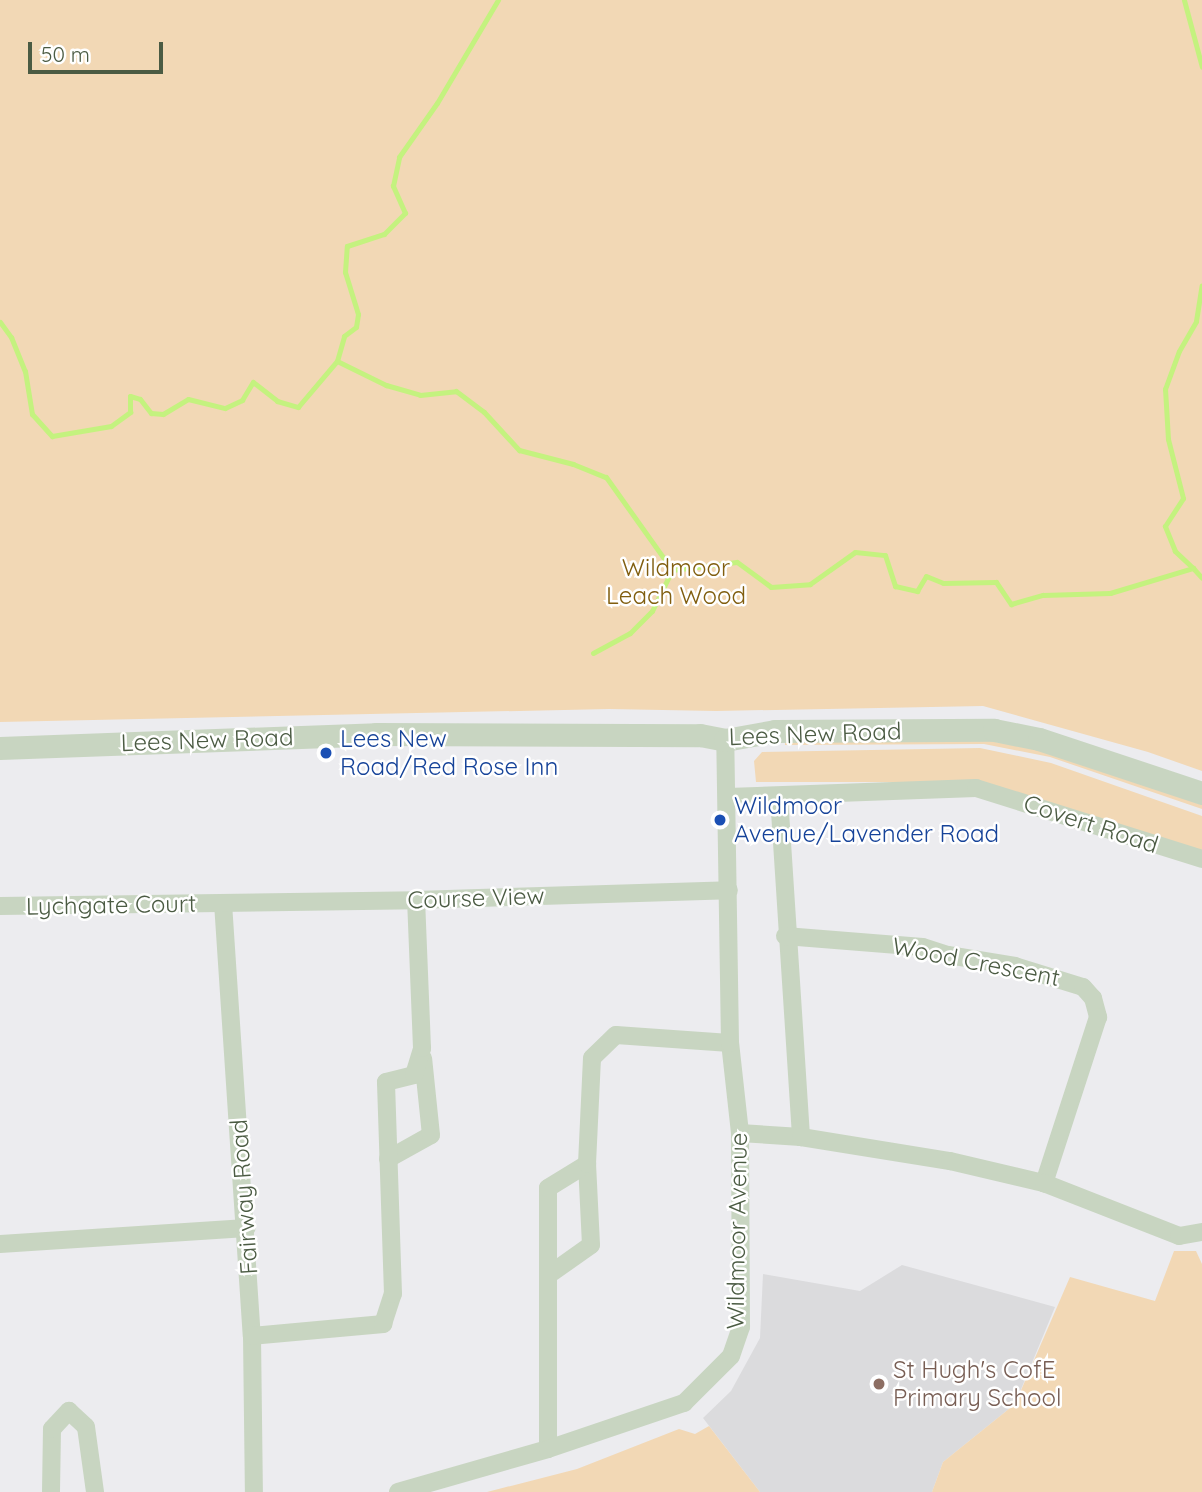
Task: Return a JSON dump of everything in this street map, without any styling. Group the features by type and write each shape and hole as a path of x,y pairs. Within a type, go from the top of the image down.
{"street":[{"name":"Lees New Road","path":"0,748 376,734 700,735 726,740 775,731 994,730 1039,739 1202,793"},
{"name":"Wildmoor Avenue","path":"398,1492 548,1449 684,1403 731,1356 741,1326 740,1133 730,1043 726,740"},
{"name":"Covert Road","path":"728,797 976,788 1202,859"},
{"path":"779,796 785,936 801,1137"},
{"name":"Course View","path":"223,903 729,890"},
{"path":"388,1159 431,1135 422,1048 416,900"},
{"name":"Lychgate Court","path":"0,906 223,903"},
{"name":"Fairway Road","path":"223,903 253,1336 254,1492"},
{"name":"Wood Crescent","path":"785,936 923,947 948,955 1015,966 1083,987 1093,998 1098,1017 1044,1183"},
{"path":"550,1274 591,1245 587,1164 593,1058 616,1035 730,1043"},
{"path":"253,1336 383,1324 393,1294 386,1082 414,1074 422,1048"},
{"path":"740,1133 801,1137 950,1161 1044,1183 1179,1236 1202,1232"},
{"path":"548,1449 548,1188 587,1164"},
{"path":"0,1244 246,1228"},
{"path":"51,1492 52,1429 69,1411 86,1427 95,1492"}],"shaded area":[{"name":"St Hugh's CofE Primary School","path":"902,1265 1055,1307 1015,1404 943,1462 932,1492 760,1492 703,1418 731,1391 760,1338 763,1274 860,1291"}],"green space":[{"name":"Wildmoor Leach Wood","path":"0,0 1202,0 1202,771 1148,752 983,706 716,711 609,709 0,722"},
{"path":"984,740 1051,752 1202,805 1202,809 1050,757 984,744 785,745 785,741"},
{"path":"980,748 1051,763 1202,816 1202,851 978,782 756,782 754,761 762,752"},
{"path":"1174,1251 1196,1251 1202,1264 1202,1492 932,1492 943,1462 1015,1404 1070,1277 1155,1301"},
{"path":"709,1426 760,1492 487,1492 577,1469 679,1429 695,1434"}],"waterway":[{"path":"0,322 11,337 25,371 32,414 52,436 111,426 130,412 130,396 140,399 151,413 163,414 188,399 225,408 242,400 253,382 277,401 298,407 337,361 344,336 356,327 358,314 345,272 347,246 384,234 405,213 393,186 399,157 437,103 498,0"},
{"path":"1184,0 1202,67"},
{"path":"1193,568 1175,551 1165,526 1183,498 1168,439 1165,389 1179,351 1196,321 1202,285"},
{"path":"337,361 386,385 420,395 456,391 484,412 519,450 573,464 606,477 672,570 737,562 771,587 810,584 855,552 885,555 895,586 917,591 926,576 943,583 996,582 1011,604 1043,595 1110,593 1193,568 1202,578"},
{"path":"593,653 630,633 652,611 672,570"}],"place":[{"name":"Lees New Road/Red Rose Inn","path":"326,753"},
{"name":"Wildmoor Avenue/Lavender Road","path":"720,820"},
{"name":"St Hugh's CofE Primary School","path":"879,1384"}]}
